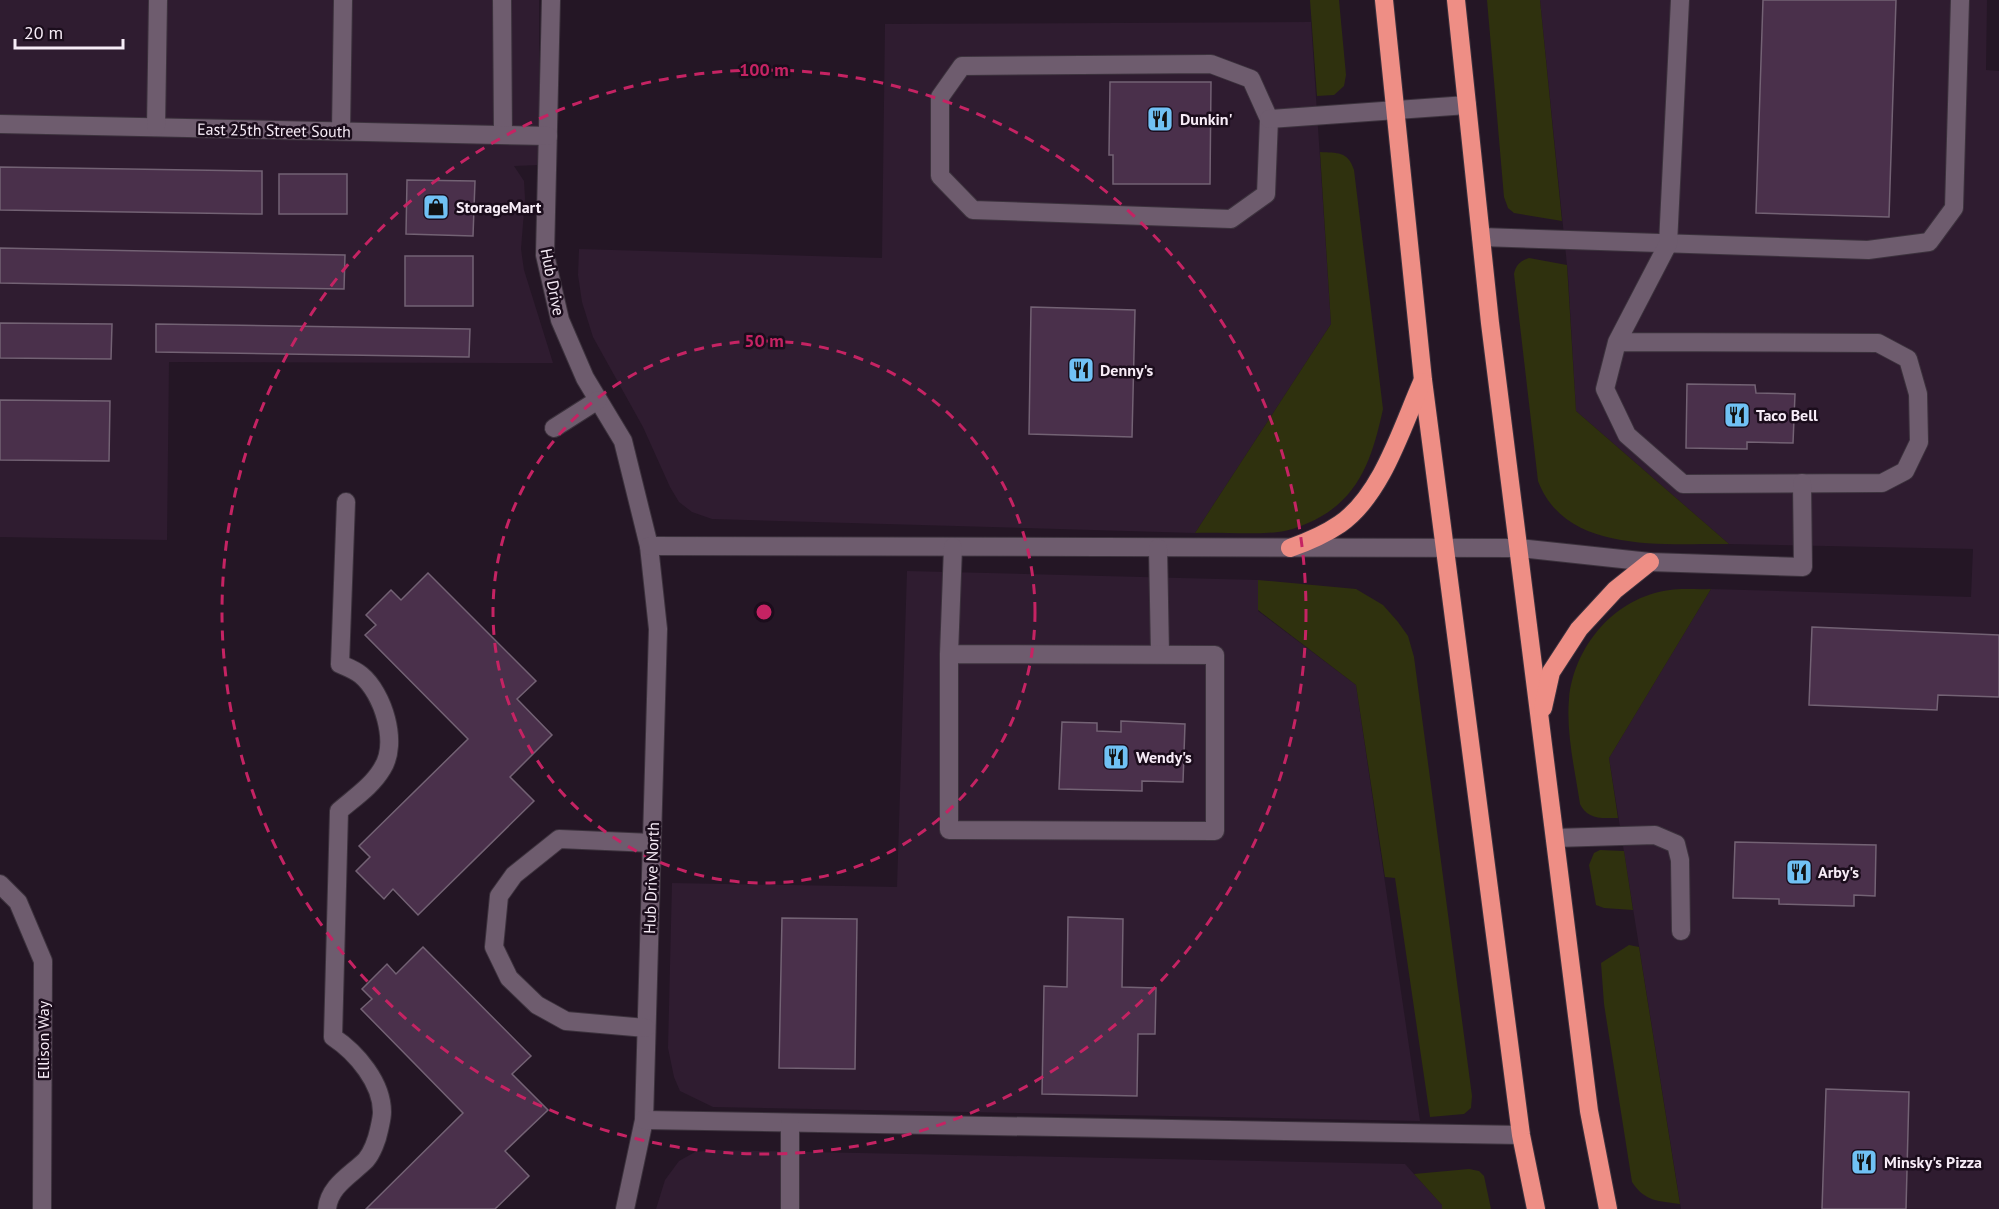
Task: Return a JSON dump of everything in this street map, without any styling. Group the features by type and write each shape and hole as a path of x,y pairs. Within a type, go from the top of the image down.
{"highway":[{"path":"1384,0 1423,380 1444,549 1521,1135 1536,1209"},
{"path":"1456,0 1481,237 1589,1111 1608,1209"},
{"path":"1290,548 1320,537 1341,524 1366,499 1383,474 1423,380"},
{"path":"1541,722 1551,672 1579,629 1615,590 1650,562"}],"street":[{"path":"156,127 158,0"},
{"path":"341,131 343,0"},
{"path":"502,0 503,135"},
{"name":"Hub Drive","path":"551,0 545,255 560,320 585,378 623,441 649,546"},
{"path":"1617,342 1878,343 1908,359 1918,394 1919,442 1905,471 1882,483 1683,484 1627,435 1605,389 1617,342 1668,244 1680,0"},
{"path":"1481,237 1869,250 1929,242 1954,208 1960,0"},
{"path":"1211,64 1251,79 1269,119 1266,194 1231,219 973,210 939,176 940,98 962,66 1211,64"},
{"path":"1269,119 1467,105"},
{"name":"East 25th Street South","path":"0,124 548,136"},
{"path":"554,428 598,400"},
{"path":"649,546 1519,548 1650,562 1803,567 1802,483"},
{"path":"327,1209 328,1200 343,1179 368,1158 377,1138 382,1112 377,1086 344,1044 333,1037 339,811 370,784 384,767 390,740 386,711 371,687 361,675 340,664 346,502"},
{"name":"Hub Drive North","path":"626,1209 644,1120 658,629 649,546"},
{"path":"949,654 1215,655 1215,831 949,830 949,654 952,547"},
{"path":"1158,548 1160,654"},
{"path":"1555,838 1655,835 1676,844 1680,860 1681,931"},
{"path":"646,1028 566,1021 537,1005 509,978 494,947 499,896 514,875 559,840 652,843"},
{"name":"Ellison Way","path":"0,884 18,902 43,960 42,1209"},
{"path":"644,1120 1521,1135"},
{"path":"790,1123 790,1209"}],"shaded area":[{"path":"0,0 539,0 539,165 514,166 524,181 521,249 524,270 553,363 169,362 167,540 0,537"},
{"path":"1540,0 1987,0 1986,70 1999,71 1999,1209 1681,1209 1609,758 1711,589 1971,597 1973,549 1729,544 1576,411 1568,275"},
{"path":"1311,22 1331,324 1195,533 712,519 692,512 679,502 643,427 593,337 582,302 578,275 579,249 882,258 885,24"},
{"path":"907,571 1258,580 1258,611 1356,685 1420,1121 713,1107 680,1091 674,1077 668,1048 672,883 897,887"},
{"path":"716,1150 1405,1164 1442,1205 1442,1209 656,1209 665,1180 679,1161 695,1152"}],"green space":[{"path":"1310,0 1339,0 1346,75 1344,86 1334,95 1317,96"},
{"path":"1487,0 1540,0 1562,221 1514,213 1508,208 1504,197"},
{"path":"1320,152 1345,156 1354,170 1383,409 1374,445 1360,476 1340,503 1308,523 1278,532 1195,533 1331,324"},
{"path":"1529,258 1567,265 1576,411 1729,544 1648,543 1620,540 1594,533 1571,522 1552,505 1538,481 1514,274 1519,264"},
{"path":"1258,580 1356,589 1383,605 1408,636 1414,657 1472,1096 1471,1108 1464,1114 1430,1117 1395,878 1385,877 1356,685 1258,610"},
{"path":"1711,589 1609,758 1618,818 1601,818 1587,813 1580,804 1571,752 1568,712 1573,679 1579,661 1601,627 1632,603 1670,590"},
{"path":"1600,850 1624,851 1633,910 1604,908 1596,905 1589,865 1594,853"},
{"path":"1629,945 1639,947 1680,1204 1647,1197 1632,1182 1604,1004 1601,963"},
{"path":"1469,1169 1479,1171 1484,1176 1491,1209 1442,1209 1442,1205 1414,1174"}],"building":[{"path":"1763,0 1896,0 1889,217 1756,213"},
{"name":"Dunkin'","path":"1110,82 1211,82 1210,184 1113,184 1113,155 1109,155"},
{"path":"0,167 262,171 262,214 0,210"},
{"path":"279,174 347,174 347,214 279,214"},
{"path":"407,180 475,181 473,236 406,234"},
{"path":"0,248 345,255 344,289 0,283"},
{"path":"405,256 473,256 473,306 405,306"},
{"path":"1031,307 1135,310 1132,437 1029,434"},
{"path":"0,323 112,324 111,359 0,358"},
{"path":"156,324 470,329 469,357 156,352"},
{"path":"1687,384 1755,385 1756,393 1795,394 1793,443 1747,442 1747,449 1686,448"},
{"path":"0,400 110,401 109,461 0,460"},
{"path":"428,573 536,681 517,699 552,735 510,777 534,801 418,915 393,889 384,899 356,871 370,857 359,846 468,739 365,635 376,625 366,615 391,590 401,600"},
{"path":"1812,627 1999,635 1999,697 1938,695 1937,710 1809,705"},
{"path":"1121,721 1185,724 1183,782 1142,781 1142,791 1059,789 1062,722 1097,723 1097,731 1121,732"},
{"path":"1735,842 1876,845 1875,896 1854,895 1854,906 1779,904 1779,899 1733,898"},
{"path":"1068,917 1123,919 1122,987 1156,988 1155,1034 1138,1034 1137,1096 1042,1094 1044,986 1067,987"},
{"path":"782,918 857,919 855,1069 779,1068"},
{"path":"423,947 531,1056 512,1074 548,1110 505,1151 529,1176 495,1209 366,1209 463,1113 361,1009 372,999 362,989 387,964 396,974"},
{"path":"1826,1089 1909,1092 1906,1209 1822,1209"}],"place":[{"name":"Dunkin'","path":"1160,119"},
{"name":"StorageMart","path":"436,207"},
{"name":"Denny's","path":"1081,370"},
{"name":"Taco Bell","path":"1737,415"},
{"name":"Wendy's","path":"1116,757"},
{"name":"Arby's","path":"1799,872"},
{"name":"Minsky's Pizza","path":"1864,1162"}]}
